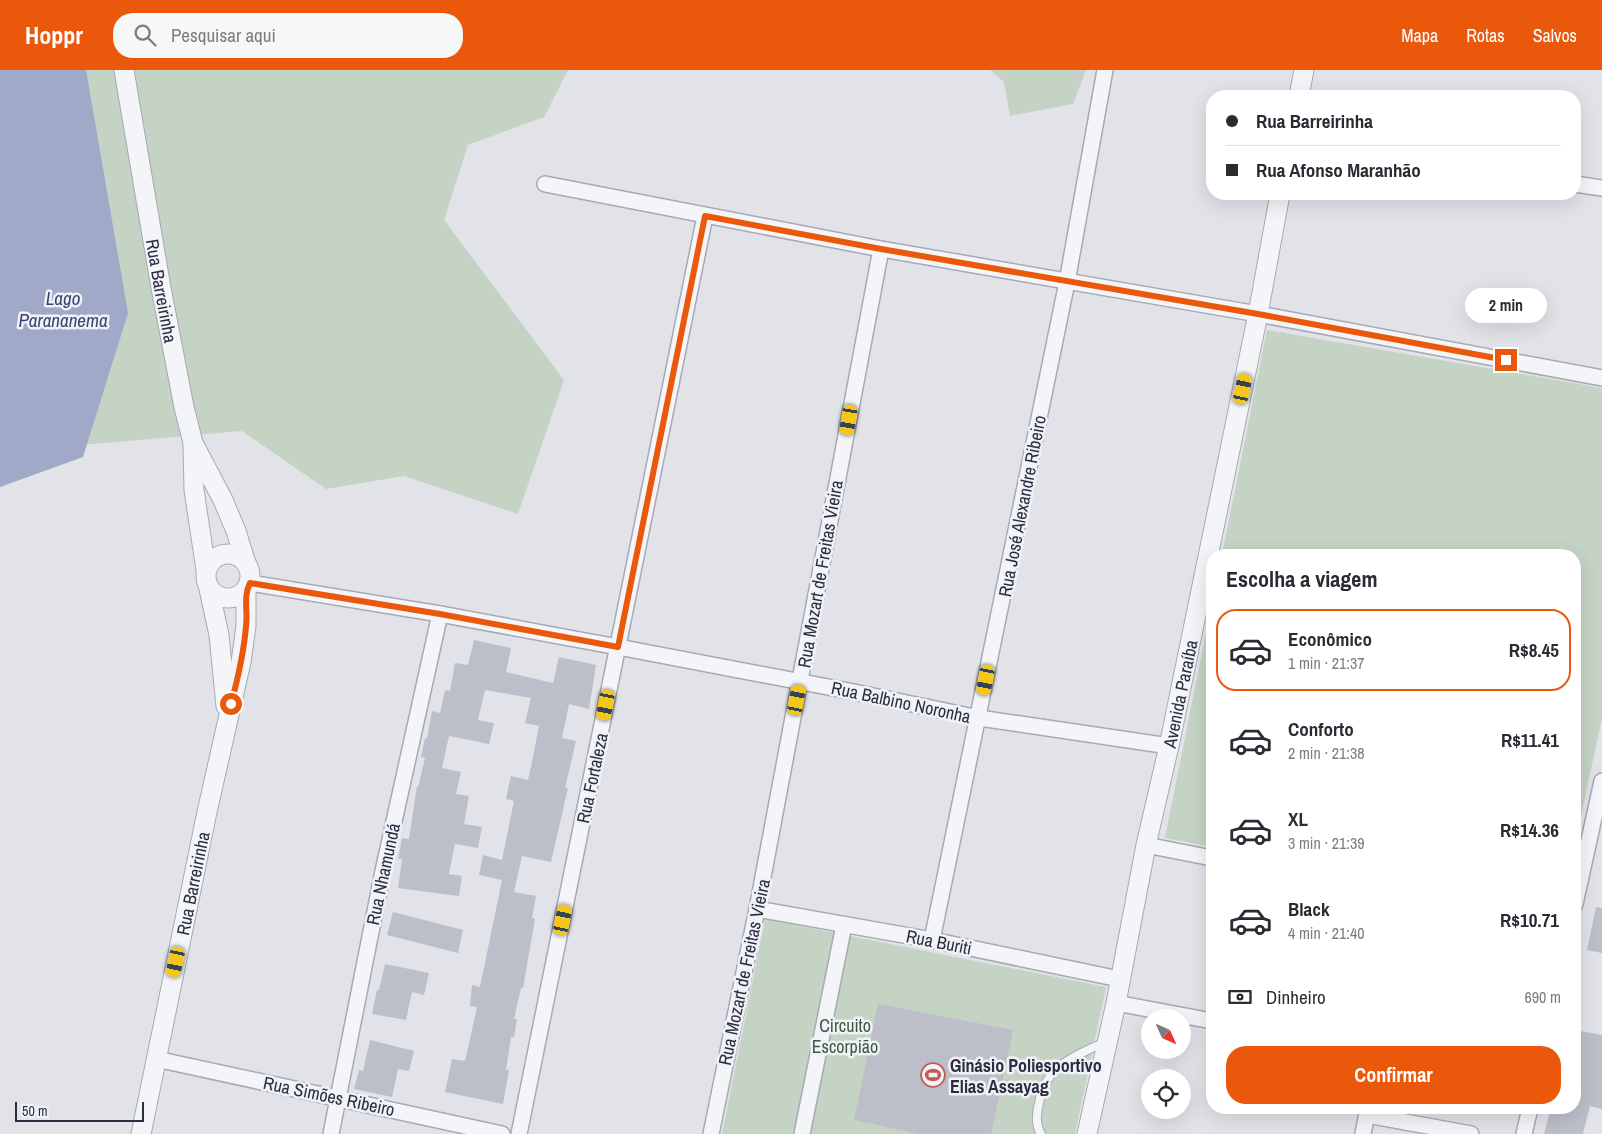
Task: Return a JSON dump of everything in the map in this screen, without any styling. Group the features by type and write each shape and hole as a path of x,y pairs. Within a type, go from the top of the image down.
{"street":[{"name":"Rua Barreirinha","path":"124,70 161,288 184,407 193,443 223,500 251,575 248,587 247,616 241,662 227,720 141,1134"},
{"name":"Rua José Alexandre Ribeiro","path":"932,940 1067,282 1105,70"},
{"path":"1299,90 1304,70"},
{"path":"545,184 881,249 1258,314 1602,378"},
{"path":"1581,185 1602,188"},
{"name":"Avenida Paraíba","path":"1210,549 1258,314 1279,200"},
{"name":"Rua Fortaleza","path":"519,1134 705,216"},
{"name":"Rua Mozart de Freitas Vieira","path":"711,1134 757,909 881,249"},
{"name":"Rua Barreirinha","path":"193,443 193,478 196,504 219,635 227,720"},
{"path":"245,560 237,555 228,553 218,556 211,562 208,580 215,595 223,598 240,596 248,587"},
{"name":"Avenida Paraíba","path":"1087,1134 1116,1003 1119,979 1146,845 1169,746 1206,566"},
{"name":"Rua Balbino Noronha","path":"248,587 440,614 800,681 979,718 1169,746"},
{"name":"Rua Nhamundá","path":"331,1134 383,871 440,614"},
{"path":"1581,877 1602,781"},
{"path":"1146,845 1206,857"},
{"name":"Rua Buriti","path":"757,909 932,940 1119,979"},
{"path":"802,1134 844,924"},
{"path":"1116,1003 1206,1020"},
{"name":"Rua Simões Ribeiro","path":"156,1059 502,1134"},
{"path":"1363,1134 1367,1114"},
{"path":"1381,1114 1471,1134"},
{"path":"1524,1134 1529,1114"}],"lane":[{"path":"1040,1134 1036,1118 1040,1097 1051,1073 1063,1064 1107,1041"}],"green space":[{"path":"0,70 568,70 544,117 468,145 444,220 564,380 518,514 404,476 326,489 242,431 58,447"},
{"path":"990,70 1086,70 1073,104 1010,116 1004,82"},
{"path":"1267,330 1602,388 1602,718 1581,816 1581,549 1223,549"},
{"path":"1206,632 1206,846 1165,838"},
{"name":"Circuito Escorpião","path":"765,919 1106,987 1075,1134 722,1134"}],"water":[{"name":"Lago Parananema","path":"0,70 86,70 128,313 83,457 0,487"}],"building":[{"path":"474,640 511,648 506,672 553,683 559,657 596,665 589,709 569,704 562,738 576,741 565,788 568,788 551,862 522,856 514,892 536,896 532,918 535,919 523,988 521,988 514,1019 517,1019 514,1037 511,1037 506,1070 509,1070 503,1104 445,1092 452,1059 465,1061 477,1007 470,1006 472,985 480,987 502,880 479,875 483,855 502,860 514,801 506,799 511,776 528,780 532,762 539,726 525,723 531,698 485,690 478,720 494,723 489,744 449,736 442,768 461,772 456,794 469,796 464,824 482,827 478,848 455,844 449,874 462,876 459,896 398,888 402,859 398,859 402,838 409,839 417,786 425,758 421,757 425,738 427,739 432,711 440,713 445,690 450,691 455,663 468,665"},
{"path":"1596,907 1602,908 1602,953 1587,950"},
{"path":"393,912 463,930 458,953 387,935"},
{"path":"385,964 429,973 424,995 412,992 406,1020 372,1014"},
{"name":"Ginásio Poliesportivo Elias Assayag","path":"878,1004 1013,1030 991,1134 920,1134 854,1120"},
{"path":"1581,1031 1602,1035 1602,1109 1590,1106 1583,1134 1544,1134 1549,1114 1581,1114"},
{"path":"370,1040 414,1051 409,1071 398,1069 392,1097 354,1089 359,1070 363,1071"}],"place":[{"name":"Ginásio Poliesportivo Elias Assayag","path":"933,1075"}],"route":[{"path":"231,704 241,662 247,616 246,590 250,583 440,614 618,647 705,216 1506,360"}]}
